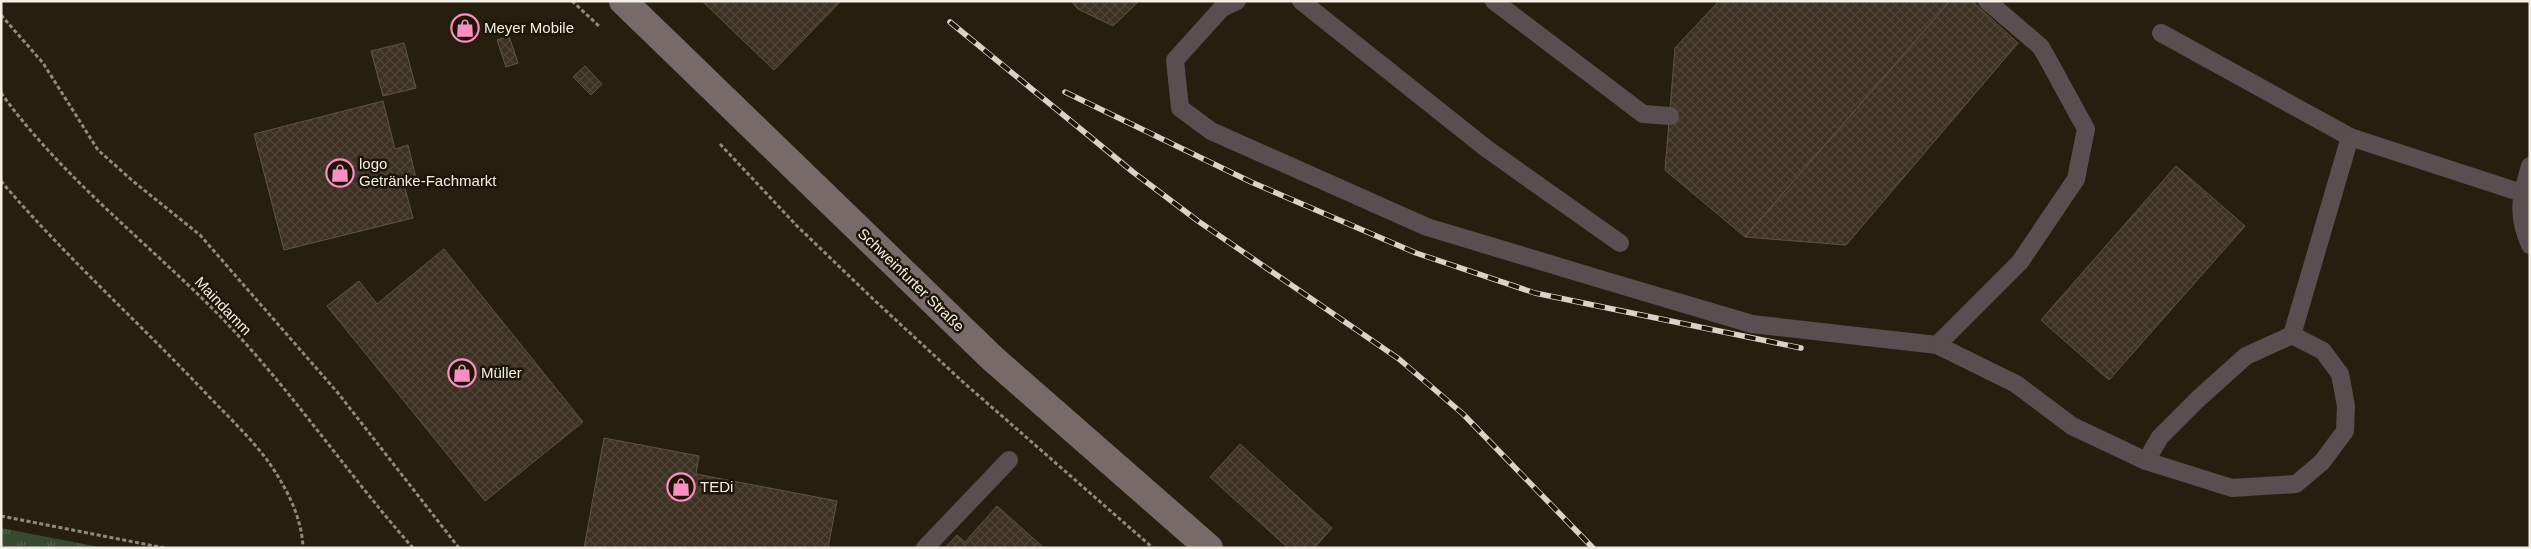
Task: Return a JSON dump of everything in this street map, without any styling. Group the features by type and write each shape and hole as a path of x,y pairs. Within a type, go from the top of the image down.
{"main road":[{"name":"Schweinfurter Straße","path":"623,1 992,358 1208,548"}],"lane":[{"path":"1237,1 1222,8 1175,60 1180,108 1211,131 1426,227 1752,324 1938,345 2016,384 2072,426 2146,461 2232,488 2296,484 2322,462 2345,430 2346,406 2340,374 2323,352 2292,336"},
{"path":"1301,1 1487,149 1620,243"},
{"path":"1494,1 1643,114 1670,116"},
{"path":"1938,345 2020,262 2076,179 2086,129 2041,47 1987,1"},
{"path":"2161,33 2350,137 2522,193"},
{"path":"2292,336 2350,137"},
{"path":"2530,166 2522,193 2521,226 2530,245"},
{"path":"2146,461 2160,437 2198,399 2246,356 2292,336"},
{"path":"925,548 1009,460"}],"path":[{"path":"572,1 601,27"},
{"path":"1,15 43,63 98,150 134,182 200,235 338,393 459,548"},
{"name":"Maindamm","path":"1,94 54,156 217,313 314,426 413,548"},
{"path":"717,140 796,225 872,298 963,382 1153,548"},
{"path":"1,181 62,248 152,336 270,464 292,503 302,532 303,548"},
{"path":"1,516 165,548"}],"green space":[{"path":"1,528 104,548 1,548"}],"building":[{"path":"702,1 841,1 774,70"},
{"path":"1071,1 1139,1 1113,26 1078,9"},
{"path":"1719,1 1950,1 1745,237 1665,170 1675,48"},
{"path":"1950,1 1972,1 2018,43 1846,245 1745,237"},
{"path":"509,36 518,63 506,67 497,40"},
{"path":"404,43 416,88 383,96 371,51"},
{"path":"585,66 602,84 591,95 573,77"},
{"name":"logo Getränke-Fachmarkt","path":"383,101 395,149 408,145 417,182 404,185 413,218 284,250 254,134"},
{"path":"2176,166 2245,226 2109,380 2041,320"},
{"name":"Müller","path":"444,249 583,422 485,501 327,306 359,281 377,304"},
{"name":"TEDi","path":"604,438 699,456 696,474 837,501 828,548 584,548"},
{"path":"1240,444 1332,528 1314,548 1288,548 1210,477"},
{"path":"997,506 1044,548 945,548 957,535 965,542"}],"railway":[{"path":"950,22 1133,172 1198,221 1399,359 1463,414 1593,548"},
{"path":"1065,92 1251,182 1416,253 1535,293 1801,348"}],"place":[{"name":"Meyer Mobile","path":"465,28"},
{"name":"logo Getränke-Fachmarkt","path":"340,173"},
{"name":"Müller","path":"462,373"},
{"name":"TEDi","path":"681,487"}]}
